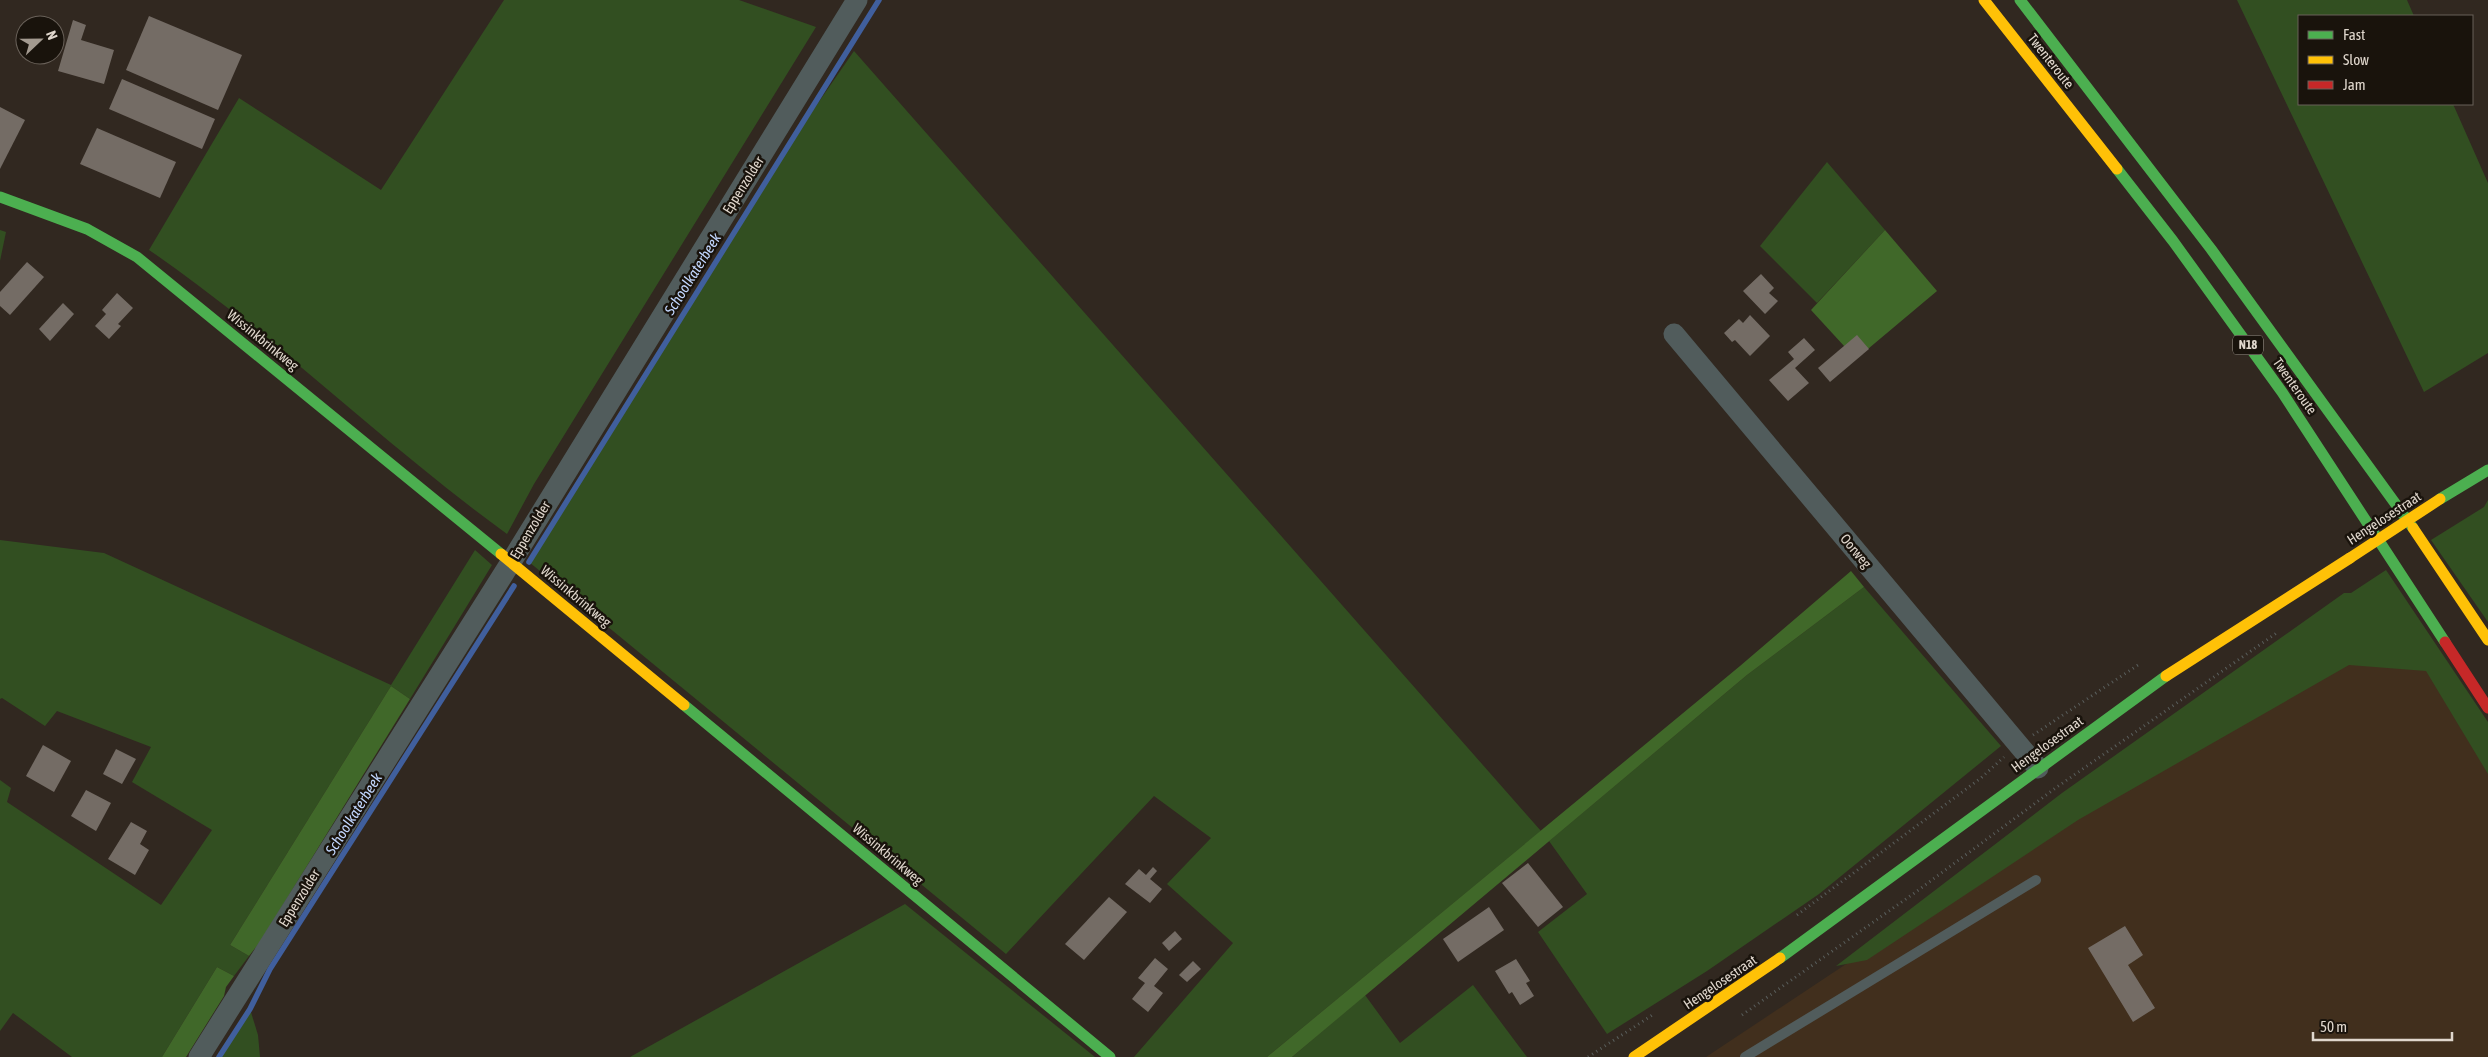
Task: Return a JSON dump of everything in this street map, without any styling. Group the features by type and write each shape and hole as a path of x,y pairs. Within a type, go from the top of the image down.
{"main road":[{"name":"Twenteroute","path":"1984,0 2173,242 2282,392 2488,708"},
{"name":"Twenteroute","path":"2020,0 2102,103 2203,236 2372,471 2488,640"},
{"name":"Wissinkbrinkweg","path":"0,197 67,219 105,236 137,257 511,562 1110,1057"},
{"name":"Hengelosestraat","path":"1634,1057 1745,984 1824,928 2038,768 2158,682 2440,499 2488,470"}],"street":[{"name":"Eppenzolder","path":"199,1057 511,562 857,0"},
{"name":"Oorweg","path":"1674,334 2038,768"}],"lane":[{"path":"1744,1057 2036,880"}],"path":[{"path":"1739,1016 1914,894 2057,787 2286,626"}],"shaded area":[{"path":"2334,640 2421,640 2488,756 2488,1057 1706,1057"}],"green space":[{"path":"504,0 739,0 816,27 534,484 507,534 404,454 237,315 149,250 239,98 381,190"},
{"path":"2237,0 2407,0 2414,15 2298,15 2298,105 2453,105 2488,183 2488,353 2424,392"},
{"path":"854,51 1541,831 1267,1057 1134,1057 1233,943 1167,884 1211,838 1154,796 1006,954 529,562 789,145"},
{"path":"1827,162 1885,230 1817,303 1760,246"},
{"path":"0,230 6,232 0,261"},
{"path":"1885,230 1937,291 1856,359 1811,310"},
{"path":"2488,500 2488,622 2431,540 2484,507"},
{"path":"0,540 104,553 391,685 475,550 492,565 410,699 391,686 230,945 249,956 234,976 217,967 162,1057 72,1057 13,1013 0,1031 0,780 11,788 7,802 161,905 212,830 132,782 151,747 57,711 45,726 2,698 0,699"},
{"path":"2386,570 2488,722 2488,774 2426,671 2349,665 2078,820 1867,960 1836,966 2062,793 2344,593 2351,593"},
{"path":"1851,571 1864,587 1747,675 1292,1057 1267,1057 1740,666"},
{"path":"1864,587 2001,746 1819,894 1707,971 1607,1034 1538,932 1587,894 1549,841 1747,675"},
{"path":"391,686 410,699 260,942 249,956 230,945"},
{"path":"905,904 1095,1057 630,1057"},
{"path":"217,967 234,976 226,987 224,996 186,1057 162,1057"},
{"path":"1473,985 1527,1057 1292,1057 1365,995 1400,1043"},
{"path":"250,1009 258,1035 260,1057 219,1057"}],"building":[{"path":"149,16 242,55 218,110 126,70"},
{"path":"73,20 86,25 81,40 114,50 104,84 58,71 60,65 65,65 65,47"},
{"path":"122,79 215,119 202,149 109,109"},
{"path":"0,107 25,120 0,169"},
{"path":"97,128 176,162 160,198 80,164"},
{"path":"27,262 44,277 10,315 0,306 0,292"},
{"path":"1761,274 1774,288 1769,293 1778,301 1765,314 1743,291"},
{"path":"117,293 133,308 118,324 121,326 109,339 95,326 106,314 102,310"},
{"path":"63,303 74,314 50,341 39,329"},
{"path":"1750,315 1770,336 1750,356 1735,340 1732,342 1724,333 1739,319 1743,323"},
{"path":"1857,335 1869,349 1830,382 1818,368"},
{"path":"1804,338 1815,350 1795,368 1809,383 1788,401 1769,380 1794,359 1788,352"},
{"path":"43,745 71,761 54,792 26,776"},
{"path":"116,749 136,759 122,784 103,774"},
{"path":"86,790 111,803 96,831 71,816"},
{"path":"131,822 147,831 140,844 149,850 135,875 108,859"},
{"path":"1528,863 1563,907 1538,927 1502,883"},
{"path":"1153,867 1157,871 1150,879 1162,889 1150,903 1125,884 1139,869 1146,875"},
{"path":"1109,897 1127,912 1084,960 1065,944"},
{"path":"1489,907 1504,930 1458,962 1443,939"},
{"path":"2125,926 2143,955 2128,965 2155,1008 2133,1022 2088,948"},
{"path":"1175,931 1182,939 1169,951 1162,943"},
{"path":"1155,958 1168,969 1154,986 1163,993 1148,1012 1132,999 1145,983 1138,978"},
{"path":"1516,959 1530,981 1526,983 1534,996 1520,1005 1512,992 1509,994 1495,971"},
{"path":"1193,961 1201,969 1187,982 1179,975"}],"waterway":[{"name":"Schoolkaterbeek","path":"529,562 879,0"},
{"name":"Schoolkaterbeek","path":"219,1057 250,1009 270,969 514,586"}],"traffic: fast":[{"path":"2020,0 2211,249 2413,528"},
{"path":"2117,169 2173,241 2282,392 2445,642"},
{"path":"0,197 87,229 137,257 501,554"},
{"path":"2440,499 2488,470"},
{"path":"1780,958 2166,676"},
{"path":"684,705 1110,1057"}],"traffic: slow":[{"path":"1984,0 2117,169"},
{"path":"2350,558 2440,499"},
{"path":"2413,528 2488,640"},
{"path":"501,554 684,705"},
{"path":"2166,676 2350,558"},
{"path":"1634,1057 1780,958"}],"traffic: jam":[{"path":"2445,642 2488,708"}]}
